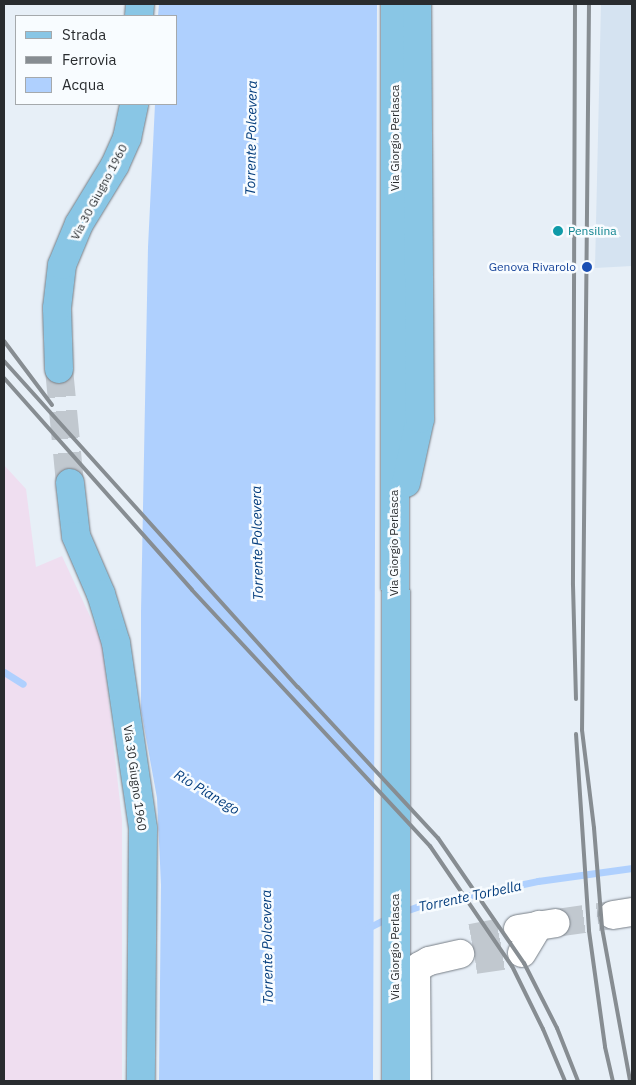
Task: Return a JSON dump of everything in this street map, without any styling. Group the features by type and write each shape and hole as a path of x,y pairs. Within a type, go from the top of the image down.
{"main road":[{"name":"Via Giorgio Perlasca","path":"396,4 394,536 396,1081"},
{"path":"394,536 420,419 417,4"},
{"name":"Via 30 Giugno 1960","path":"59,369 58,308 62,265 79,224 116,165 128,138 134,105"},
{"name":"Via 30 Giugno 1960","path":"70,483 76,536 101,594 116,642 143,829 141,1081"}],"street":[{"path":"416,1081 416,973 420,966 429,961 468,951"}],"shaded area":[{"path":"601,4 632,4 632,266 595,268"},
{"path":"4,465 26,489 36,567 62,556 102,642 122,820 122,1081 4,1081"}],"water":[{"name":"Torrente Polcevera","path":"159,4 377,4 373,1081 159,1081 161,885 157,798 141,710 141,612 148,247 155,105 178,105 178,15 158,15"}],"waterway":[{"name":"Rio Pianego","path":"4,672 23,684"},
{"name":"Torrente Torbella","path":"402,912 419,906 538,881 632,868"},
{"name":"Torrente Torbella","path":"366,929 390,917"}],"tunnel":[{"path":"59,369 70,483"},
{"path":"556,923 613,915"},
{"path":"471,938 518,929"},
{"path":"475,960 522,953"}],"railway":[{"path":"575,4 573,585 576,699"},
{"path":"589,4 582,730 594,828 602,928 630,1081"},
{"path":"4,341 52,405"},
{"path":"4,361 298,687 438,838 524,963 557,1028 578,1081"},
{"path":"4,378 192,590 430,846 512,966 543,1029 565,1081"},
{"path":"576,734 589,931 605,1047 613,1081"}],"place":[{"name":"Pensilina","path":"558,231"},
{"name":"Genova Rivarolo","path":"587,267"}]}
